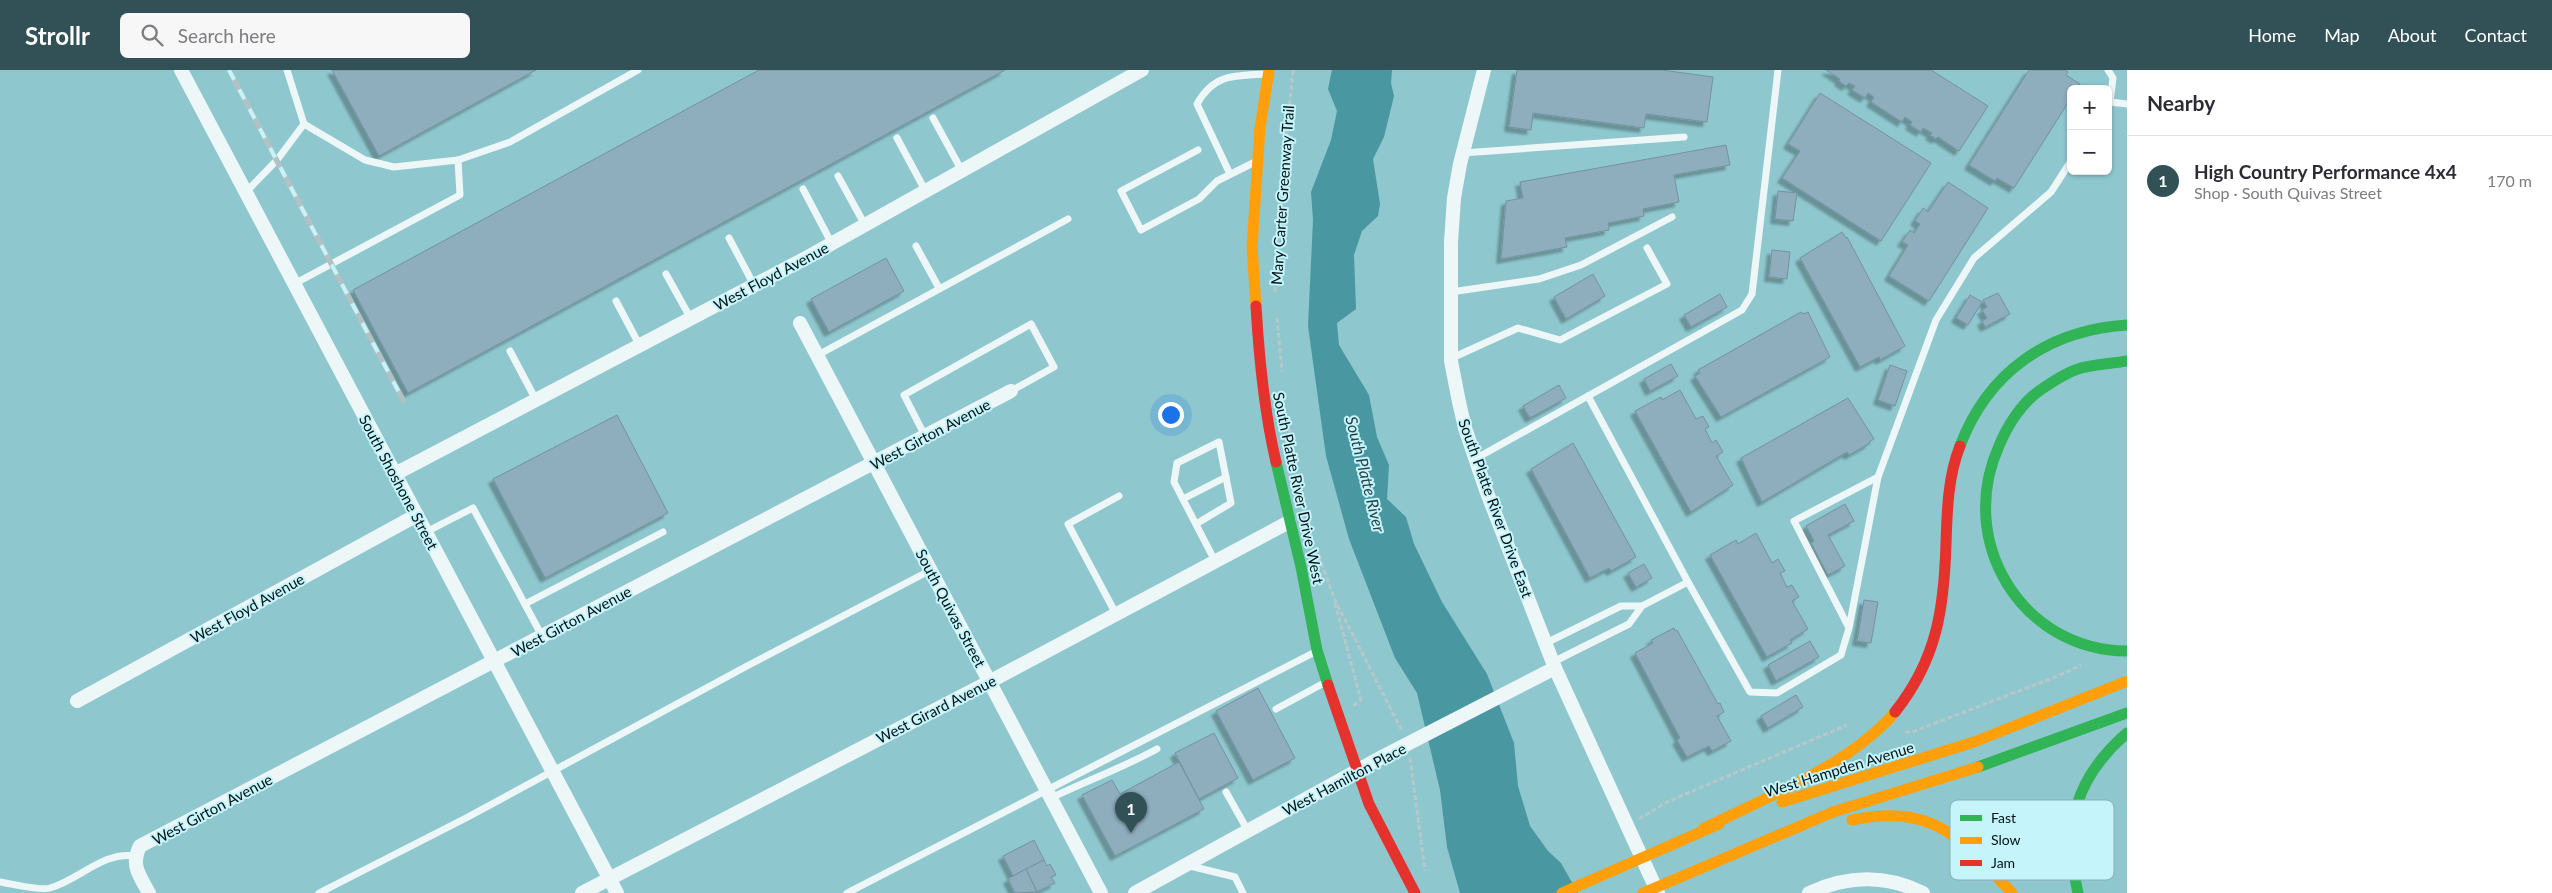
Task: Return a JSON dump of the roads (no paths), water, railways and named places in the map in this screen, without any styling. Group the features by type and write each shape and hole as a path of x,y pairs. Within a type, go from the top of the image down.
{"main road":[{"name":"South Platte River Drive West","path":"1268,72 1257,161 1252,247 1257,333 1270,435 1301,567 1317,650 1327,682 1369,804 1415,893"},
{"path":"1703,829 1849,751 1873,733 1894,713 1924,668 1934,646 1944,598 1950,476 1962,435 1982,401 2009,372 2043,347 2127,317"},
{"path":"2093,330 2127,325"},
{"path":"2127,361 2098,363 2081,368 2036,394 2017,415 1997,444 1988,464 1984,487 1983,512 1986,535 2001,577 2028,611 2061,634 2078,642 2098,648 2127,651"},
{"name":"West Hampden Avenue","path":"1562,893 1703,829 1812,792 1974,742 2127,681"},
{"path":"1643,893 1833,812 2018,754 2127,712"},
{"path":"2077,800 2103,756 2127,733"},
{"path":"1712,862 1874,815 1908,815 1936,823 1950,834"},
{"path":"1999,880 2012,893"},
{"path":"2076,880 2078,893"}],"street":[{"name":"South Shoshone Street","path":"181,70 617,893"},
{"name":"West Floyd Avenue","path":"395,474 832,244 1142,70"},
{"name":"South Platte River Drive East","path":"1484,70 1463,153 1454,198 1451,242 1452,358 1465,428 1554,665 1658,893"},
{"name":"South Quivas Street","path":"800,323 1101,893"},
{"name":"West Girton Avenue","path":"135,856 140,846 875,464 1011,391"},
{"name":"West Floyd Avenue","path":"78,701 417,515"},
{"name":"West Girard Avenue","path":"582,893 989,682 1289,522"},
{"name":"West Hamilton Place","path":"1135,893 1382,758 1522,685 1554,665"},
{"path":"135,856 135,867 149,893"},
{"path":"1809,893 1839,882 1868,878 1893,881 1923,893"}],"lane":[{"path":"287,70 304,124 365,160 394,168 458,160 510,142 638,70"},
{"path":"1475,458 1742,310 1752,294 1778,70"},
{"path":"2108,70 2113,78 2112,85"},
{"path":"1230,174 1197,104 1205,89 1228,77 1268,72"},
{"path":"2112,103 2127,104"},
{"path":"933,118 962,172"},
{"path":"246,192 277,160 304,124"},
{"path":"1463,153 1684,137"},
{"path":"897,138 926,192"},
{"path":"1198,150 1121,191 1141,230 1199,199 1217,181 1257,161"},
{"path":"294,284 460,195 458,160"},
{"path":"1588,396 1688,582 1750,692 1777,693 1841,654 1849,628 1878,477 1936,320 1974,258 2051,192 2067,167"},
{"path":"838,176 865,226"},
{"path":"803,189 832,244"},
{"path":"1451,292 1539,279 1581,265 1672,217"},
{"path":"818,355 1068,219"},
{"path":"729,238 754,285"},
{"path":"916,246 939,288"},
{"path":"1452,358 1518,328 1560,340 1667,284 1647,248"},
{"path":"666,274 691,319"},
{"path":"616,301 640,346"},
{"path":"925,437 904,395 1031,324 1054,367 1011,391"},
{"path":"510,351 536,400"},
{"path":"1196,524 1231,503 1218,442 1176,463 1174,482 1215,561"},
{"path":"1183,499 1226,477"},
{"path":"1849,628 1794,521 1878,477"},
{"path":"1116,614 1068,524 1119,496"},
{"path":"426,532 473,508 542,636"},
{"path":"525,604 663,532"},
{"path":"319,893 466,818 931,570"},
{"path":"1554,665 1629,624 1642,606 1688,582"},
{"path":"1546,643 1620,606 1642,606"},
{"path":"847,893 1049,795 1317,650"},
{"path":"1276,709 1327,682"},
{"path":"1049,795 1105,772 1120,769 1157,750"},
{"path":"1226,792 1248,831"},
{"path":"0,882 48,891 116,856 122,854 135,856"},
{"path":"1186,865 1234,877 1243,893"}],"water":[{"name":"South Platte River","path":"1332,70 1392,70 1391,83 1394,96 1384,137 1373,159 1380,204 1378,216 1362,231 1354,255 1356,309 1337,323 1339,345 1369,395 1377,437 1389,465 1387,499 1406,517 1414,544 1442,602 1487,674 1514,743 1518,786 1530,826 1548,851 1561,863 1578,893 1460,893 1447,847 1440,790 1417,693 1395,658 1349,539 1326,456 1308,326 1313,220 1311,192 1331,140 1337,111 1328,89"}],"railway":[{"path":"229,70 403,400"}],"place":[{"name":"High Country Performance 4x4","path":"1131,833"}]}
